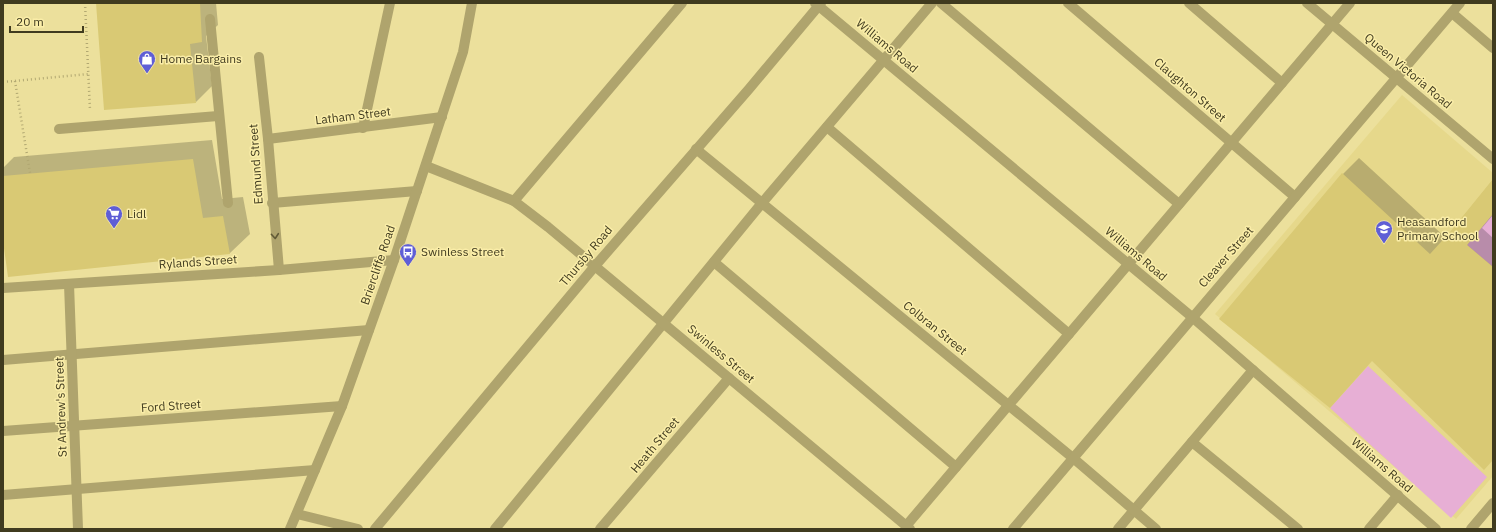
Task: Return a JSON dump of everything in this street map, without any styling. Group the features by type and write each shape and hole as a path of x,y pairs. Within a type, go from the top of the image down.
{"street":[{"path":"363,128 390,3"},
{"name":"Briercliffe Road","path":"290,529 342,406 418,191 463,52 472,3"},
{"path":"514,201 682,3"},
{"path":"495,529 762,203 932,3"},
{"path":"941,3 1179,204"},
{"name":"Claughton Street","path":"1068,3 1295,197"},
{"path":"1189,3 1282,83"},
{"name":"Queen Victoria Road","path":"1307,3 1493,159"},
{"path":"908,527 956,467 1350,3"},
{"name":"Cleaver Street","path":"1013,529 1460,3"},
{"name":"Williams Road","path":"818,4 1192,317 1436,529"},
{"name":"Thursby Road","path":"375,529 595,266 818,4"},
{"path":"1452,13 1493,48"},
{"path":"210,19 218,116 228,203"},
{"name":"Edmund Street","path":"259,56 268,139 272,203 279,270"},
{"path":"59,129 218,116"},
{"name":"Latham Street","path":"268,139 442,117"},
{"path":"827,128 1069,334"},
{"name":"Colbran Street","path":"696,149 1009,405 1156,529"},
{"name":"Swinless Street","path":"426,166 514,201 548,227 908,527"},
{"path":"272,203 418,191"},
{"name":"Rylands Street","path":"3,288 279,270 394,260"},
{"path":"714,262 956,467"},
{"name":"St Andrew's Street","path":"69,284 78,529"},
{"path":"3,360 369,330"},
{"path":"1118,529 1253,370"},
{"name":"Heath Street","path":"600,529 729,378"},
{"name":"Ford Street","path":"3,431 342,406"},
{"path":"1192,442 1298,529"},
{"path":"3,495 315,470"},
{"path":"1369,529 1398,495"},
{"path":"1471,529 1493,503"},
{"path":"297,514 358,529"}],"path":[{"path":"85,3 90,110"},
{"path":"3,82 89,74"},
{"path":"15,81 30,173"}],"shaded area":[{"name":"Heasandford Primary School","path":"1402,95 1493,173 1493,476 1456,519 1215,314"},
{"path":"1493,213 1493,267 1467,245"},
{"path":"1368,366 1487,477 1451,518 1330,408"}],"building":[{"name":"Home Bargains","path":"96,3 200,3 202,42 190,44 196,103 104,110"},
{"name":"Lidl","path":"193,159 203,218 223,216 230,254 8,277 3,241 3,176"},
{"name":"Heasandford Primary School","path":"1342,173 1430,254 1493,179 1493,214 1467,245 1493,267 1493,460 1484,470 1372,361 1330,408 1219,319"}],"place":[{"name":"Home Bargains","path":"147,74"},
{"name":"Lidl","path":"114,229"},
{"name":"Heasandford Primary School","path":"1384,244"},
{"name":"Swinless Street","path":"408,267"}]}
